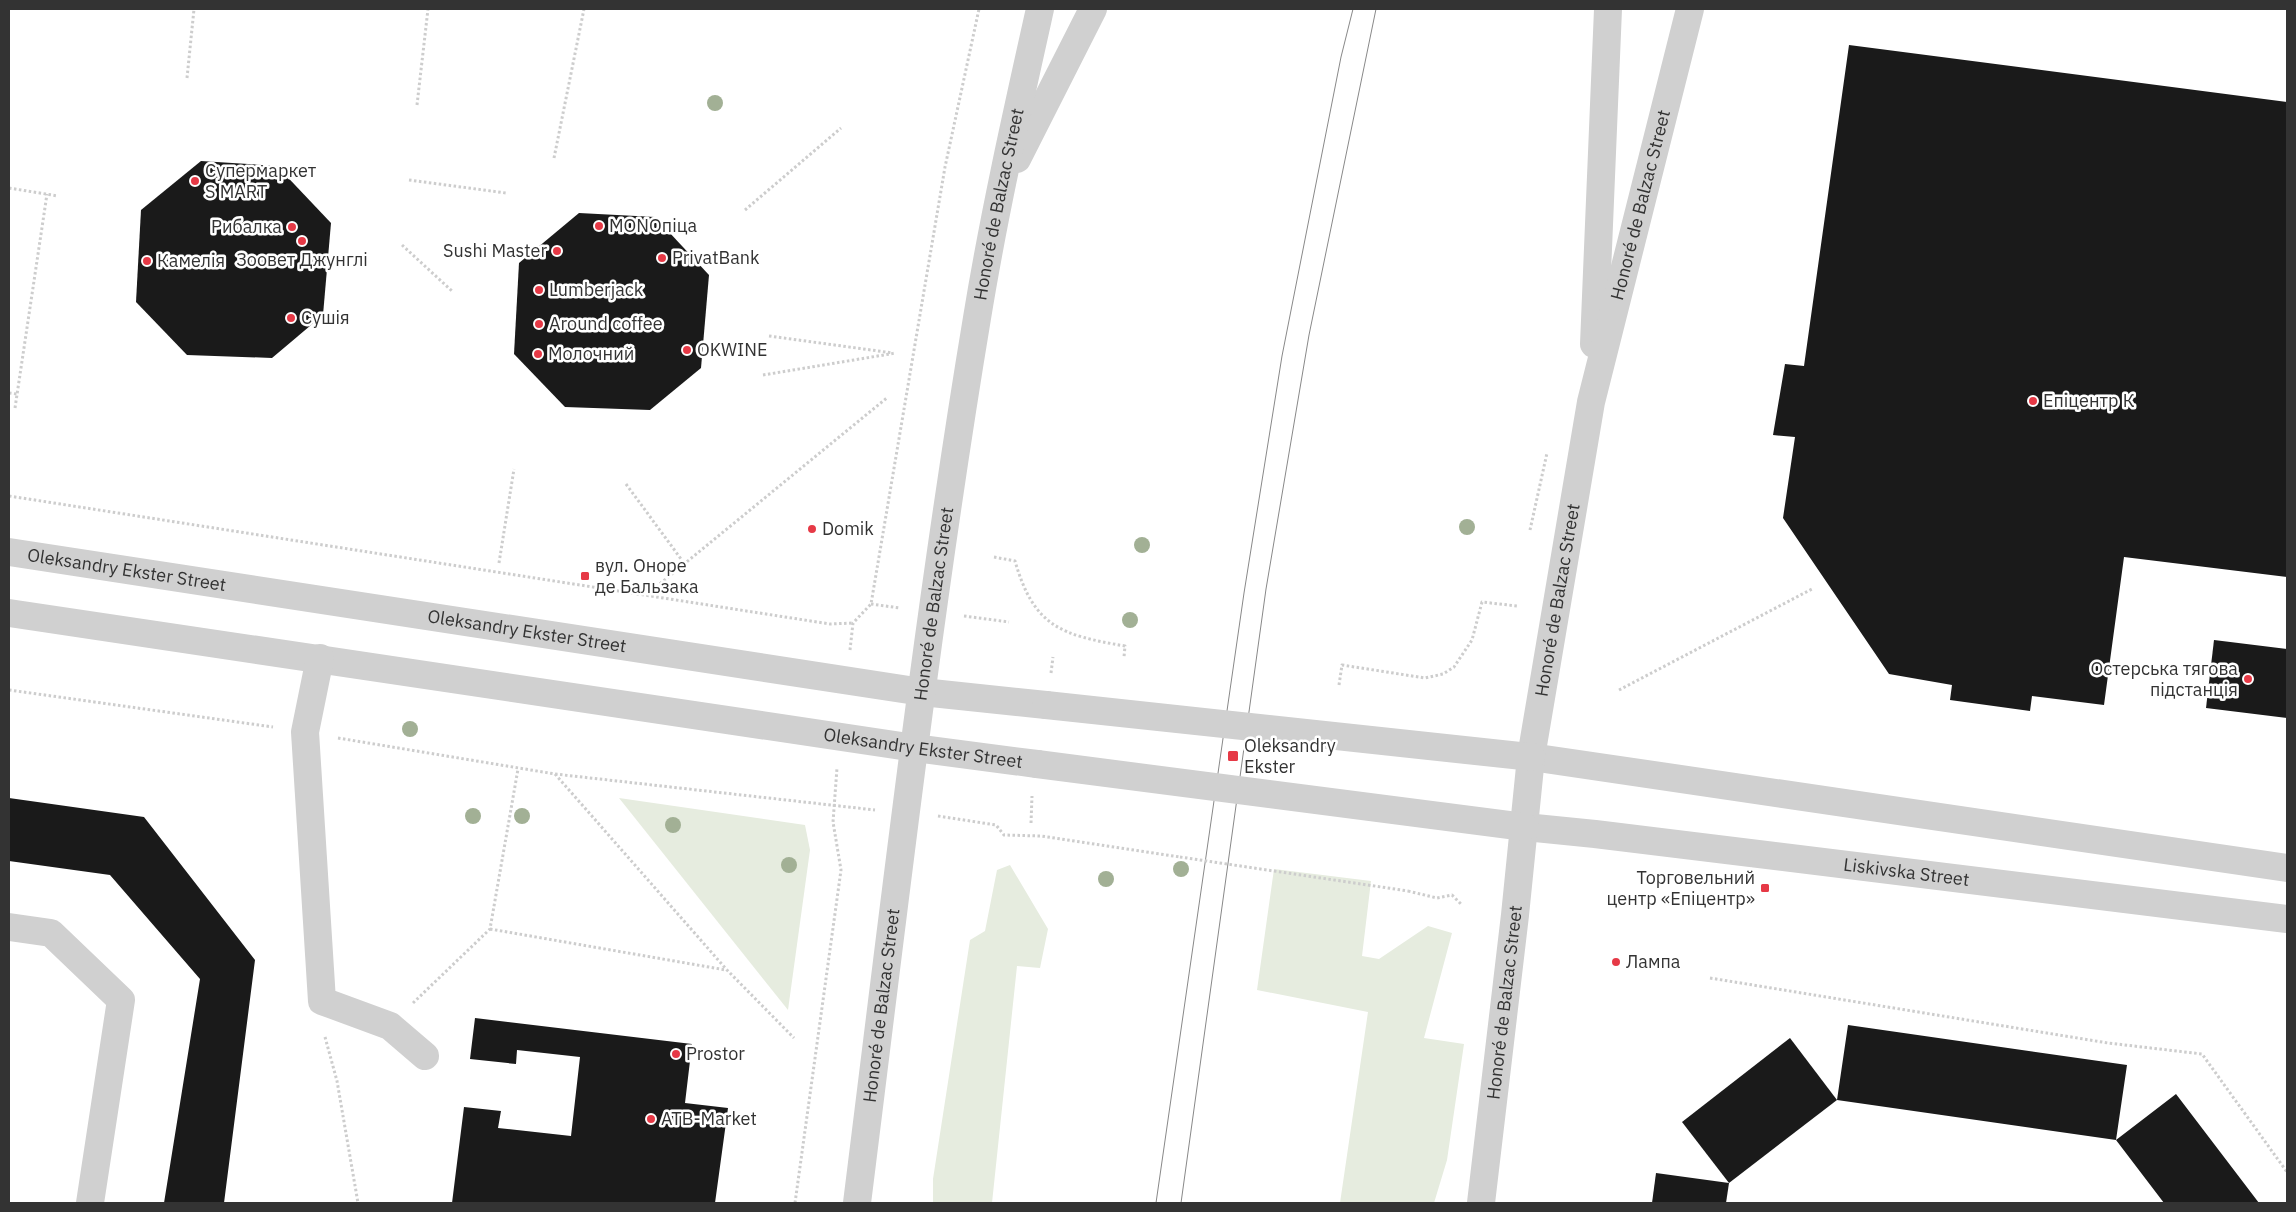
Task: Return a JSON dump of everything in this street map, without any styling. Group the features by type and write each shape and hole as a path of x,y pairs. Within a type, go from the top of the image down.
{"street":[{"name":"Honoré de Balzac Street","path":"857,1203 905,812 977,318 999,196 1040,9"},
{"path":"999,196 1093,9"},
{"path":"1591,402 1608,9"},
{"name":"Honoré de Balzac Street","path":"1481,1203 1525,827 1531,757 1591,402 1690,9"},
{"name":"Oleksandry Ekster Street","path":"9,552 922,692 1531,757"},
{"name":"Oleksandry Ekster Street","path":"9,613 915,748 1525,827"},
{"path":"320,658 305,732 322,1001 390,1026 425,1056"},
{"path":"1531,757 2287,868"},
{"name":"Liskivska Street","path":"1525,827 1604,835 2287,919"},
{"path":"9,927 51,933 121,1000 90,1203"},
{"path":"862,1167 864,1203"}],"path":[{"path":"187,78 194,9"},
{"path":"417,105 428,9"},
{"path":"554,158 584,9"},
{"path":"847,680 853,623 871,604 945,167 979,9"},
{"path":"745,210 841,128"},
{"path":"409,180 506,194"},
{"path":"9,188 58,196"},
{"path":"15,408 47,194"},
{"path":"402,245 452,291"},
{"path":"763,375 896,353 769,336"},
{"path":"9,393 17,394"},
{"path":"656,587 888,397"},
{"path":"499,563 514,469"},
{"path":"626,484 684,563"},
{"path":"9,496 830,624 853,623"},
{"path":"994,557 1015,561 1027,595 1044,619 1071,634 1125,646 1124,657"},
{"path":"1619,690 1812,589"},
{"path":"1339,685 1342,665 1425,678 1443,674 1454,668 1472,640 1482,602 1517,606"},
{"path":"9,690 305,732 518,769 860,809"},
{"path":"795,1203 841,870 833,822 833,806 841,737"},
{"path":"390,1026 490,929 518,769"},
{"path":"555,774 727,970 794,1038"},
{"path":"996,825 1004,835 1041,836 1408,891 1437,898 1452,895 1462,906"},
{"path":"490,929 727,970"},
{"path":"1710,978 2108,1043 2202,1054 2287,1172"}],"shaded area":[{"path":"619,798 805,825 810,850 788,1010"},
{"path":"1010,865 1048,929 1040,968 1017,966 992,1203 933,1203 933,1179 970,940 985,931 997,870"},
{"path":"1274,869 1371,881 1362,956 1379,959 1428,926 1452,933 1424,1038 1464,1044 1447,1160 1434,1203 1340,1203 1368,1012 1257,990"}],"building":[{"name":"Епіцентр К","path":"1849,45 2287,102 2287,577 2124,557 2104,705 2032,696 2030,711 1950,700 1952,685 1889,674 1783,518 1795,437 1773,435 1785,364 1804,366"},
{"path":"201,161 277,166 331,223 323,315 272,358 187,355 136,302 141,210"},
{"path":"579,213 655,217 709,275 701,368 650,410 565,407 514,354 519,263"},
{"name":"Остерська тягова пiдстанцiя","path":"2214,640 2287,649 2287,718 2206,708"},
{"path":"9,798 144,817 255,960 224,1203 164,1203 200,979 110,875 9,861"},
{"path":"475,1018 692,1044 685,1103 728,1108 715,1203 452,1203 464,1107 501,1111 498,1128 571,1136 580,1057 517,1050 516,1064 470,1059"},
{"path":"1848,1025 2127,1065 2116,1140 1837,1100"},
{"path":"1790,1038 1837,1100 1729,1183 1682,1122"},
{"path":"2176,1094 2259,1203 2164,1203 2116,1140"},
{"path":"1656,1173 1729,1183 1726,1203 1652,1203"}],"tram line":[{"path":"1156,1203 1244,593 1282,356 1341,57 1353,9"},
{"path":"1181,1203 1266,589 1309,335 1376,9"}],"place":[{"name":"Супермаркет S MART","path":"195,181"},
{"name":"MONOпіца","path":"599,226"},
{"name":"Рибалка","path":"292,227"},
{"name":"Зоовет Джунглі","path":"302,241"},
{"name":"Sushi Master","path":"557,251"},
{"name":"PrivatBank","path":"662,258"},
{"name":"Камелія","path":"147,261"},
{"name":"Lumberjack","path":"539,290"},
{"name":"Сушія","path":"291,318"},
{"name":"Around coffee","path":"539,324"},
{"name":"OKWINE","path":"687,350"},
{"name":"Молочний","path":"538,354"},
{"name":"Епіцентр К","path":"2033,401"},
{"name":"Domik","path":"812,529"},
{"name":"вул. Оноре де Бальзака","path":"585,576"},
{"name":"Остерська тягова пiдстанцiя","path":"2248,679"},
{"name":"Oleksandry Ekster","path":"1233,756"},
{"name":"Торговельний центр «Епіцентр»","path":"1765,888"},
{"name":"Лампа","path":"1616,962"},
{"name":"Prostor","path":"676,1054"},
{"name":"ATB-Market","path":"651,1119"}]}
